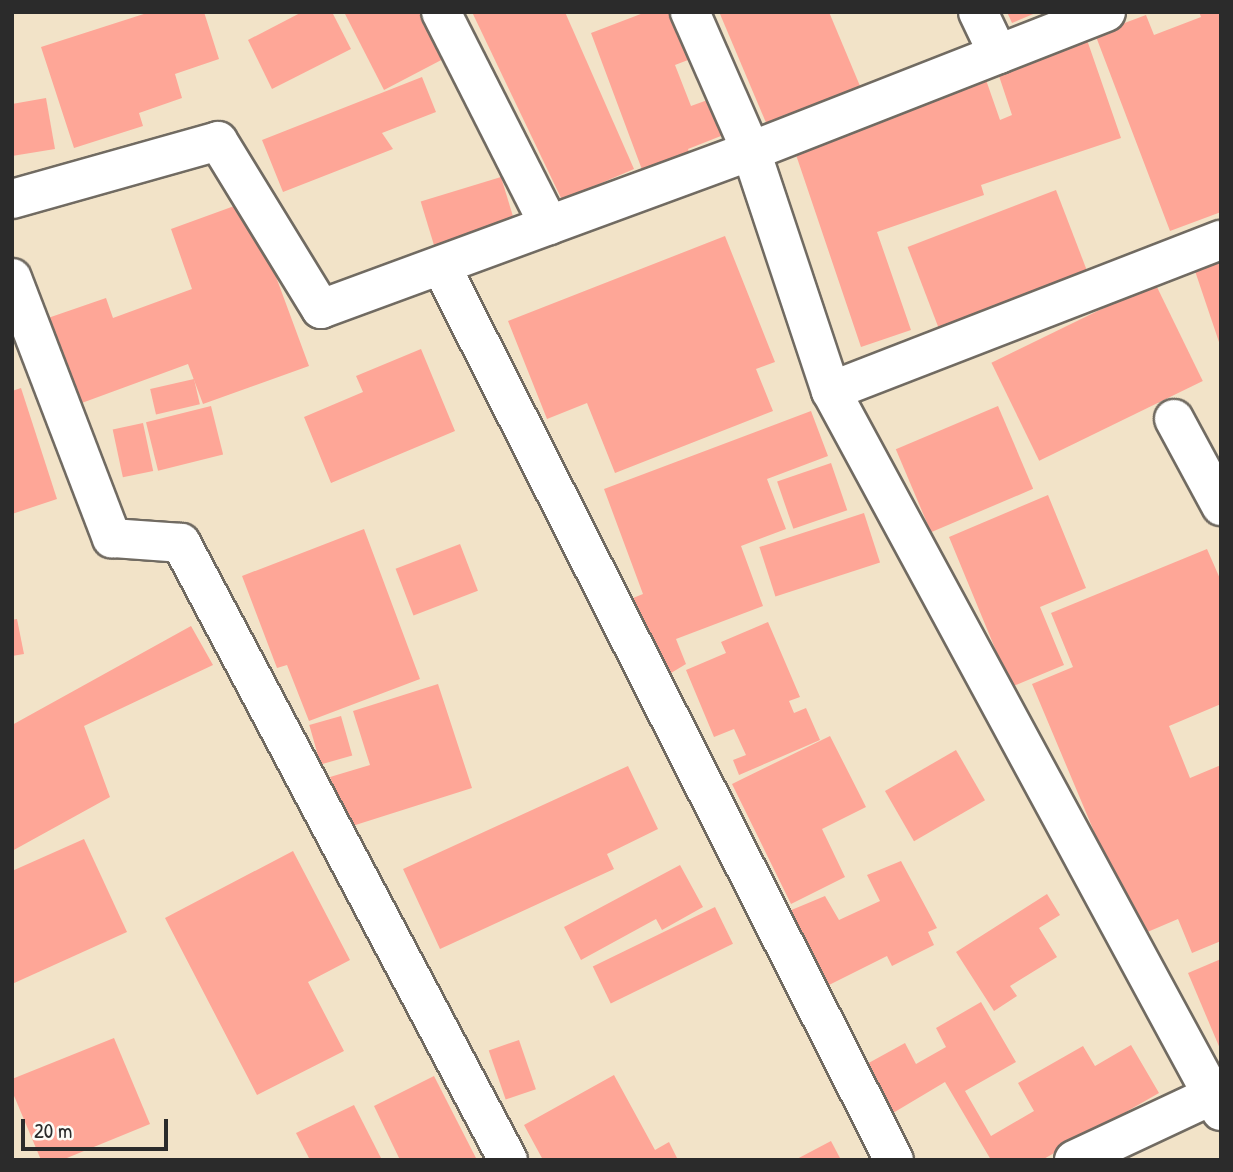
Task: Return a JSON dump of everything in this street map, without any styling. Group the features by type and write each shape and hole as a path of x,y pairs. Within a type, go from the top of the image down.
{"street":[{"path":"441,12 549,225"},
{"path":"690,12 751,151 831,391 1218,1100 1074,1160"},
{"path":"978,12 998,54"},
{"path":"12,199 218,141 321,309 751,151 1106,12"},
{"path":"831,391 1221,240"},
{"path":"441,265 894,1160"},
{"path":"12,278 111,538 181,543 508,1160"},
{"path":"1174,419 1221,506"}],"building":[{"path":"150,12 204,12 219,59 175,74 182,98 139,113 143,126 74,148 41,47"},
{"path":"302,12 332,12 351,49 272,89 248,40"},
{"path":"344,12 424,12 447,57 384,90"},
{"path":"472,12 565,12 634,169 562,200"},
{"path":"646,12 685,12 701,55 675,65 691,106 713,98 726,134 688,149 694,165 647,183 591,33"},
{"path":"829,12 860,86 767,125 720,14"},
{"path":"1007,12 1038,12 1012,23"},
{"path":"1199,12 1221,12 1221,212 1170,231 1095,34 1146,15 1154,35 1201,17"},
{"path":"1086,37 1121,138 981,185 984,195 877,232 911,330 861,347 792,143 985,77 1000,120 1012,115 996,67"},
{"path":"422,77 436,112 382,133 393,149 283,192 262,140"},
{"path":"46,98 55,149 12,156 12,104"},
{"path":"501,177 517,229 436,253 421,202"},
{"path":"1056,190 1089,275 940,332 908,247"},
{"path":"248,201 309,366 203,404 188,364 79,404 48,318 106,298 113,318 192,289 171,229"},
{"path":"725,236 775,362 756,369 773,411 615,473 587,403 547,419 508,321"},
{"path":"1221,256 1221,345 1220,345 1193,265"},
{"path":"1155,283 1203,381 1039,461 991,363"},
{"path":"421,349 455,431 331,483 304,417 363,392 356,376"},
{"path":"194,379 200,404 156,414 150,389"},
{"path":"21,388 57,499 12,514 12,391"},
{"path":"211,406 223,455 158,471 146,422"},
{"path":"998,406 1033,489 931,532 896,449"},
{"path":"811,411 828,456 767,479 786,529 741,546 763,606 676,639 686,664 666,676 623,602 643,594 604,489"},
{"path":"143,423 153,471 123,477 113,429"},
{"path":"831,463 847,510 793,529 777,482"},
{"path":"1048,495 1086,588 1040,607 1064,665 1011,687 949,537"},
{"path":"864,513 880,562 775,596 759,547"},
{"path":"364,529 420,679 309,721 287,665 277,668 242,576"},
{"path":"460,544 478,591 414,615 396,569"},
{"path":"1207,549 1221,581 1221,704 1169,726 1190,778 1221,765 1221,941 1192,953 1178,919 1138,936 1032,684 1073,667 1051,613"},
{"path":"17,619 24,654 12,656 12,620"},
{"path":"768,622 800,697 789,701 794,713 806,708 820,740 739,775 733,760 746,755 734,729 714,737 686,670 726,653 721,642"},
{"path":"191,626 213,665 84,726 110,797 12,851 12,725"},
{"path":"438,684 472,788 346,828 330,777 370,765 353,711"},
{"path":"341,716 352,755 321,765 309,725"},
{"path":"830,736 866,807 822,829 845,877 791,904 732,784"},
{"path":"956,750 985,800 914,841 885,791"},
{"path":"628,766 658,829 607,854 614,869 440,949 403,869"},
{"path":"84,839 127,932 12,984 12,871"},
{"path":"293,851 350,960 308,982 344,1051 257,1095 165,918"},
{"path":"901,861 937,928 928,932 934,945 892,966 887,956 829,985 789,911 825,896 839,920 880,901 867,875"},
{"path":"680,865 703,907 662,930 656,919 581,960 564,927"},
{"path":"1047,894 1060,915 1039,928 1057,957 1010,986 1017,996 994,1011 956,952"},
{"path":"715,907 733,944 611,1003 593,967"},
{"path":"1221,959 1221,1051 1188,973"},
{"path":"981,1002 1016,1062 965,1091 991,1136 1034,1111 1018,1083 1083,1046 1095,1066 1131,1045 1159,1093 1042,1160 991,1160 945,1082 893,1113 865,1065 905,1043 916,1064 946,1047 936,1028"},
{"path":"114,1038 150,1124 62,1160 41,1160 12,1091 12,1079"},
{"path":"519,1040 536,1089 506,1100 489,1050"},
{"path":"614,1075 655,1150 669,1142 678,1160 543,1160 524,1125"},
{"path":"434,1076 477,1160 400,1160 374,1106"},
{"path":"354,1105 382,1160 310,1160 296,1133"},
{"path":"831,1141 841,1160 795,1160"}]}
